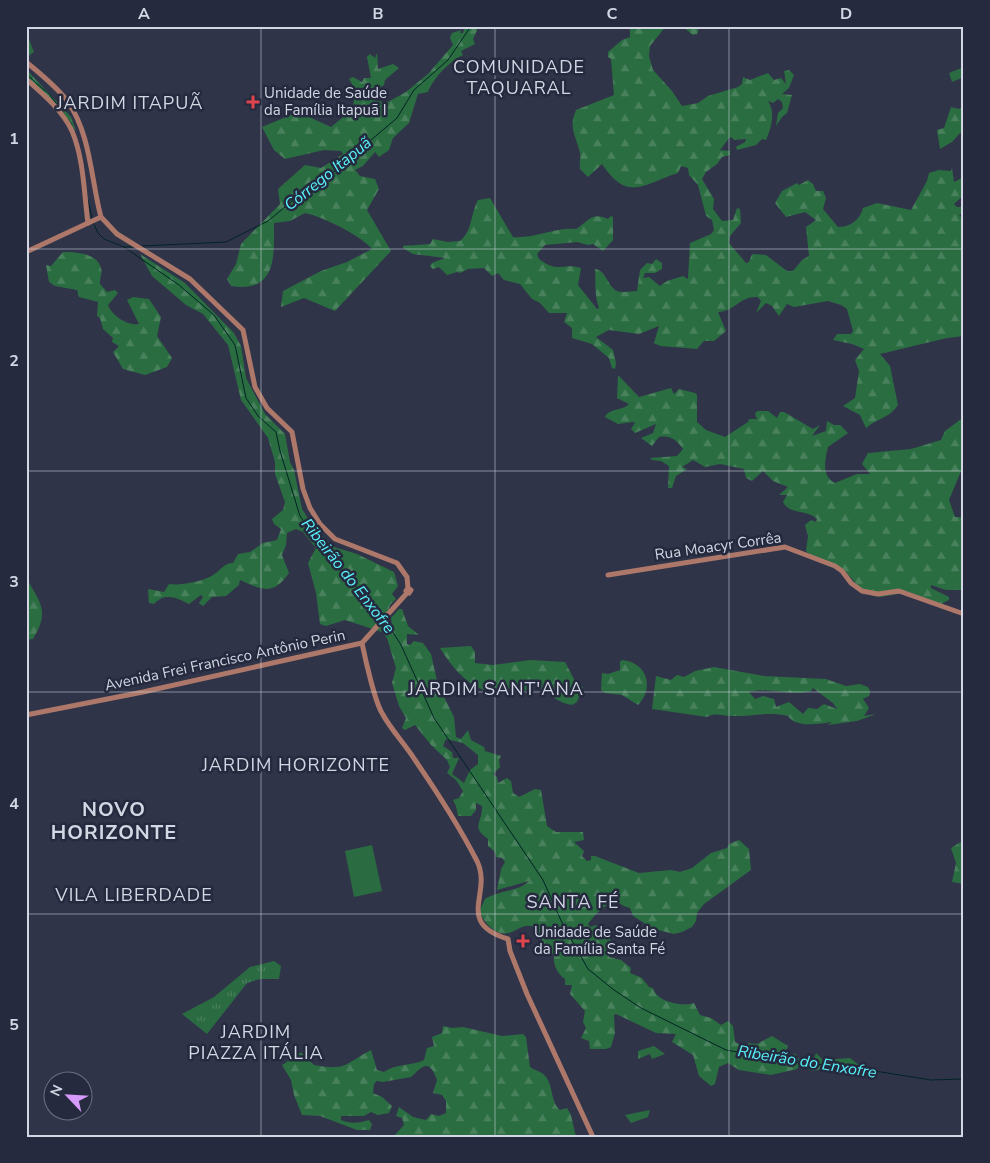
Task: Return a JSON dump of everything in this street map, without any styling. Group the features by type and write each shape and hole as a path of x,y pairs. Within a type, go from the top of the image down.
{"street":[{"path":"26,62 63,97 73,112 83,134 94,220"},
{"path":"26,79 53,105 72,131 94,220"},
{"path":"26,252 94,220"},
{"name":"Avenida Frei Francisco Antônio Perin","path":"26,715 143,692 362,643 408,590 407,577 397,563 336,539 320,524 310,508 303,489 292,432 267,408 256,387 244,330 190,278 94,220"},
{"name":"Rua Moacyr Corrêa","path":"608,575 784,547 835,566 842,571 851,584 862,591 878,594 899,591 964,614"},
{"path":"362,643 380,712 448,809 482,874 476,910 478,918 491,931 508,939 510,951 527,994 592,1137"}],"green space":[{"path":"465,26 479,26 473,39 475,44 461,51 463,55 442,70 428,92 418,94 409,123 393,138 389,150 379,157 375,152 363,166 355,170 360,176 375,179 379,189 367,210 391,251 335,311 304,298 281,307 283,291 321,271 347,262 372,249 341,227 305,213 290,221 274,223 273,260 265,278 257,284 246,287 231,286 227,279 236,264 241,244 280,204 278,189 305,165 321,168 343,154 341,151 324,150 285,159 274,150 262,127 298,112 331,127 353,109 355,89 349,79 353,77 362,82 364,78 371,78 367,57 370,54 375,58 377,53 378,69 393,64 399,68 385,80 384,85 373,92 372,99 386,103 406,92 428,74 453,45 450,38 452,33 461,30 460,33 463,33"},
{"path":"630,26 666,26 650,46 649,56 653,70 672,91 682,106 698,103 708,96 738,87 742,84 743,77 750,80 768,73 774,80 781,78 786,84 784,71 789,70 794,75 789,88 782,94 792,95 787,113 776,126 778,113 783,108 782,102 778,99 773,103 768,101 772,115 771,126 766,140 762,139 756,145 737,150 736,147 745,142 746,139 735,140 730,137 720,150 730,151 730,155 722,157 717,164 706,172 702,179 714,199 713,209 722,221 733,220 737,208 740,209 741,223 730,236 729,243 746,263 749,262 752,254 766,255 787,271 793,271 802,260 809,256 806,227 816,220 805,212 786,217 775,203 782,191 797,183 799,185 808,180 813,184 816,191 823,191 826,198 823,209 838,227 842,227 857,219 863,208 877,203 911,210 927,181 929,173 939,170 951,171 952,168 954,182 964,177 964,195 954,204 957,207 964,207 964,212 959,215 964,220 964,336 947,338 880,354 890,366 898,405 887,415 866,428 860,415 843,406 855,398 859,371 855,360 864,349 833,340 837,334 851,334 853,331 847,309 841,305 828,301 794,307 787,304 779,316 772,306 766,303 756,313 761,301 758,297 752,297 729,309 718,312 726,331 714,341 704,341 697,349 660,346 654,343 659,326 639,334 609,330 596,337 613,350 616,363 615,369 612,368 609,358 592,344 572,338 572,328 564,322 567,313 549,313 540,303 532,299 520,284 504,280 498,273 492,276 484,268 468,269 460,273 447,275 439,267 433,269 430,266 432,263 445,258 413,254 403,248 403,246 430,244 433,239 448,242 460,241 467,232 478,200 490,198 513,237 576,229 590,218 598,216 608,219 611,216 613,217 613,240 603,251 593,244 588,245 577,242 545,245 537,254 539,259 551,266 581,268 578,285 597,309 599,308 595,269 605,276 614,289 622,292 637,291 640,270 647,263 652,264 656,259 662,263 662,269 655,273 645,273 643,278 649,277 660,286 667,281 683,276 688,279 690,243 711,234 714,230 712,220 706,216 698,185 689,175 688,168 681,166 678,173 637,187 628,187 620,183 611,176 602,164 588,177 580,169 580,153 573,127 576,110 614,95 611,59 608,57 608,52 622,40 630,37"},
{"path":"682,26 698,26 699,28 697,34 693,35"},
{"path":"26,32 34,52 27,57 26,56"},
{"path":"964,67 964,77 952,82 949,73"},
{"path":"26,69 71,117 76,131 26,77"},
{"path":"964,106 964,129 952,142 940,149 937,130 944,128 951,107 959,109"},
{"path":"63,252 85,254 91,256 99,263 101,270 100,284 107,292 115,290 118,293 108,305 113,313 121,319 139,324 127,300 133,297 149,299 161,317 157,336 172,358 167,367 145,375 123,369 113,352 119,346 112,342 113,338 103,329 100,318 97,316 98,302 79,297 77,290 55,286 49,282 46,265 51,266"},
{"path":"140,254 185,283 234,333 241,346 246,378 265,414 285,434 302,509 317,532 334,547 357,554 394,572 398,586 392,594 396,599 390,605 385,623 388,630 393,633 391,618 399,609 402,609 408,626 419,635 407,634 407,644 410,645 414,641 423,643 431,654 438,685 454,717 456,737 461,739 468,730 471,740 484,747 485,751 501,756 499,760 500,767 493,774 497,777 498,783 507,778 511,781 513,793 519,797 535,789 541,790 547,826 556,832 583,832 584,840 574,842 584,851 582,856 587,861 591,860 591,856 595,856 639,873 671,870 680,872 692,868 711,853 727,848 729,844 739,840 749,849 751,870 704,904 697,913 696,921 692,927 682,932 674,934 654,929 633,916 630,908 618,903 614,902 605,906 588,924 590,927 597,925 597,929 606,934 613,943 609,957 621,960 631,968 630,973 642,978 664,1000 677,1004 694,1003 700,1015 711,1018 721,1025 728,1021 733,1026 735,1042 741,1045 742,1055 748,1055 746,1047 748,1043 757,1044 772,1036 788,1046 785,1054 796,1054 797,1058 813,1061 816,1053 823,1060 850,1058 859,1065 860,1072 855,1073 840,1065 812,1071 800,1064 797,1069 771,1075 739,1070 728,1063 719,1067 715,1084 711,1086 699,1076 693,1055 672,1042 676,1034 656,1033 616,1014 614,1015 615,1033 611,1047 606,1049 590,1049 589,1041 581,1038 586,1028 583,1022 585,1011 570,994 572,985 565,985 565,979 555,965 554,955 547,948 537,930 528,926 509,933 499,933 487,924 479,912 485,899 525,885 529,881 497,890 501,869 505,862 502,858 496,857 495,852 488,846 488,839 478,828 482,806 476,803 476,810 471,816 458,816 453,800 459,798 463,791 456,780 447,773 450,767 447,760 431,745 415,725 405,730 402,728 406,718 399,706 392,683 396,668 387,638 382,632 345,620 326,626 320,624 316,593 308,563 316,548 303,532 296,529 287,533 286,545 282,555 289,573 278,585 272,588 261,588 240,580 239,585 226,596 212,597 203,606 199,603 203,597 201,595 189,604 171,597 162,598 154,604 149,603 148,589 164,592 169,584 185,584 204,579 213,575 227,564 233,563 238,554 250,552 263,543 277,540 281,529 274,524 272,519 283,510 285,502 275,474 275,462 268,438 241,400 228,345 203,314 186,305 152,276","holes":["446,739 463,743 478,755 478,764 470,770 464,783 452,774 459,758 453,758 452,752 443,746"]},
{"path":"618,375 639,397 671,388 674,394 679,389 695,393 697,395 697,422 706,430 725,437 748,422 749,419 757,419 755,414 757,411 768,411 777,418 780,412 784,412 813,429 820,425 812,436 826,431 827,421 834,425 840,425 848,433 828,447 825,462 828,477 835,483 857,474 870,474 862,464 868,453 911,449 941,440 945,431 964,417 964,464 949,500 955,517 964,517 964,590 946,590 931,585 931,588 949,597 949,600 941,604 909,592 880,597 862,590 842,568 810,555 806,551 808,536 805,525 811,520 816,522 817,519 809,514 790,509 786,506 783,502 787,495 779,495 788,487 773,481 763,471 752,481 746,478 744,469 720,464 705,467 693,460 682,467 687,469 676,476 672,488 668,488 669,466 661,461 650,458 677,456 683,449 676,441 670,438 659,437 652,446 641,438 653,433 656,424 635,433 631,429 635,423 618,424 605,417 610,412 629,404 617,398"},
{"path":"26,577 39,600 42,613 41,621 33,639 26,640"},
{"path":"471,646 475,652 475,663 493,665 530,660 565,662 575,681 583,687 577,702 572,705 566,703 531,685 528,690 513,693 487,691 476,686 457,671 440,648"},
{"path":"622,660 637,665 646,677 646,691 638,705 622,695 605,693 601,690 602,673 608,674 620,670 620,662"},
{"path":"714,667 764,676 826,679 846,686 860,684 868,687 870,691 869,696 863,699 869,708 864,716 876,714 857,721 828,725 832,722 802,724 788,716 781,715 727,716 716,714 707,717 652,709 656,676 671,680 677,675 684,677 695,671","holes":["813,688 833,703 837,709 824,704 817,709 808,708 803,714 789,702 776,707 774,699 763,696 755,699 749,692 764,690 803,693 811,691"]},
{"path":"964,840 964,884 952,882 956,863 951,848"},
{"path":"372,845 382,891 354,897 345,851"},
{"path":"274,961 281,966 279,979 260,979 247,983 207,1034 182,1014 214,997 250,967"},
{"path":"443,1026 452,1028 463,1027 502,1036 523,1034 526,1037 530,1067 543,1073 546,1077 555,1103 560,1110 567,1108 571,1115 576,1137 393,1137 404,1125 402,1118 396,1116 399,1107 413,1117 426,1120 431,1114 439,1116 446,1113 446,1101 442,1095 433,1093 437,1080 428,1066 422,1067 411,1077 383,1082 377,1081 374,1084 373,1093 382,1097 392,1106 389,1113 378,1115 371,1112 364,1116 341,1116 341,1120 348,1122 369,1120 372,1124 370,1130 357,1130 320,1116 302,1115 294,1095 291,1080 282,1065 287,1062 291,1054 302,1053 314,1065 340,1067 371,1050 377,1070 384,1072 388,1069 424,1060 427,1048 434,1046 432,1037 442,1033"},
{"path":"654,1046 665,1054 652,1059 650,1054 638,1059 638,1051"},
{"path":"650,1110 648,1117 631,1123 625,1115"}],"waterway":[{"name":"Córrego Itapuã","path":"142,246 226,242 268,221 291,202 325,179 397,118 414,90 448,60 471,26"},
{"name":"Ribeirão do Enxofre","path":"26,74 50,95 72,125"},
{"name":"Ribeirão do Enxofre","path":"88,200 92,218"},
{"name":"Ribeirão do Enxofre","path":"93,222 98,233 104,239 124,247 179,285 214,315 235,345 246,398 258,416 276,432 300,516 327,554 384,618"},
{"name":"Ribeirão do Enxofre","path":"124,247 132,247"},
{"name":"Ribeirão do Enxofre","path":"386,621 401,645 434,718 543,880 563,925 588,969 614,990 641,1008 726,1050 794,1062 856,1068 931,1080 964,1079"}],"place":[{"name":"Unidade de Saúde da Família Itapuã I","path":"253,102"},
{"name":"Unidade de Saúde da Família Santa Fé","path":"523,941"}],"district":[{"name":"COMUNIDADE TAQUARAL","path":"519,77"},
{"name":"JARDIM ITAPUÃ","path":"130,103"},
{"name":"JARDIM SANT'ANA","path":"496,689"},
{"name":"JARDIM HORIZONTE","path":"296,765"},
{"name":"NOVO HORIZONTE","path":"114,820"},
{"name":"VILA LIBERDADE","path":"134,895"},
{"name":"SANTA FÉ","path":"573,902"},
{"name":"JARDIM PIAZZA ITÁLIA","path":"256,1042"}]}
